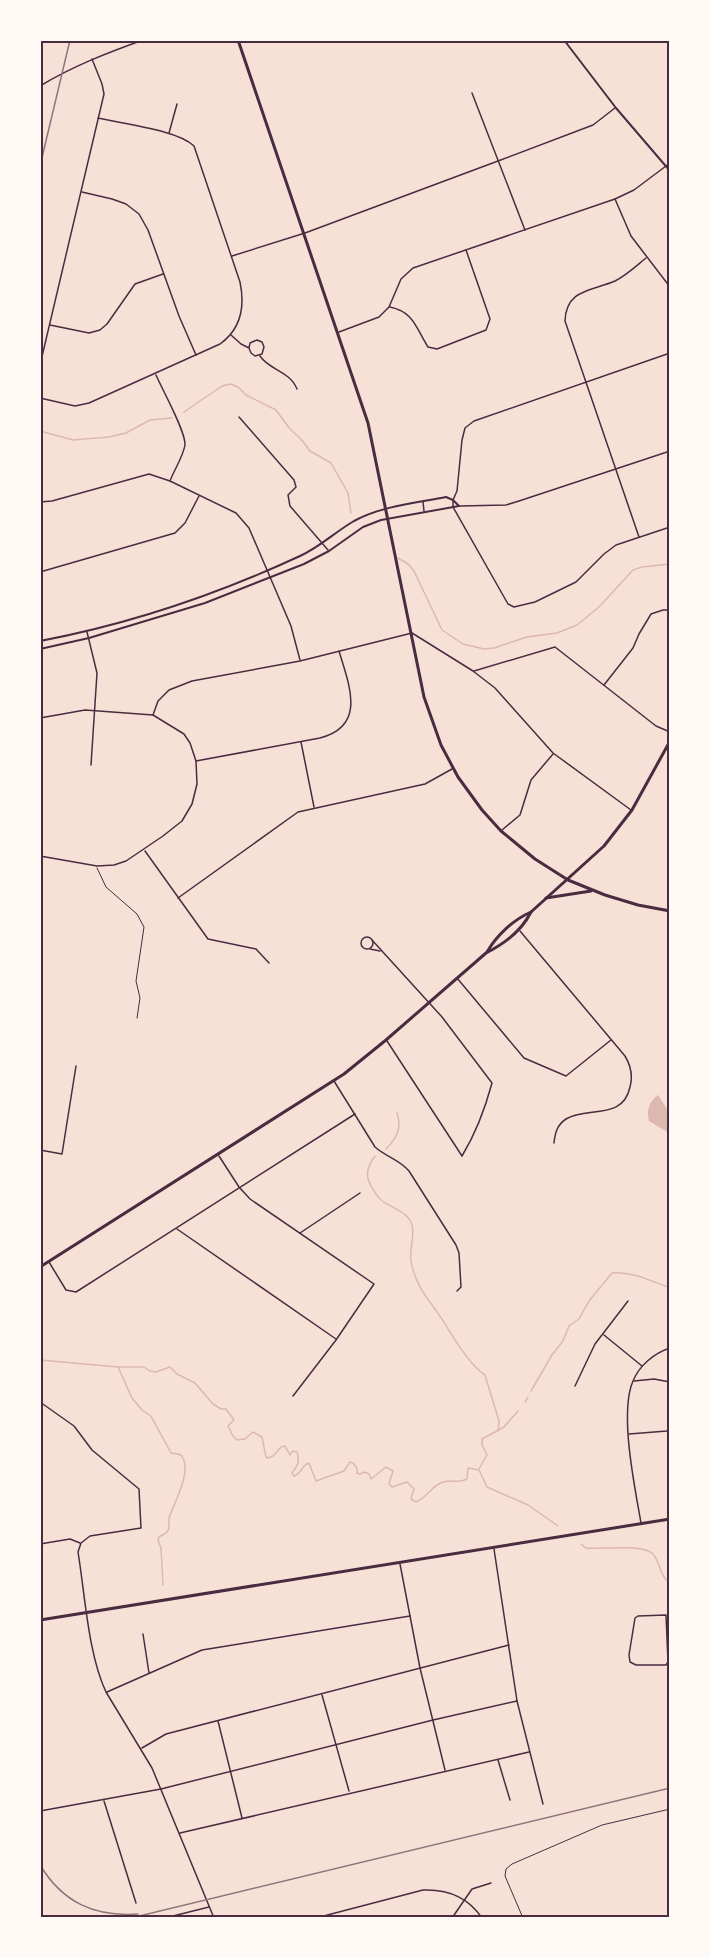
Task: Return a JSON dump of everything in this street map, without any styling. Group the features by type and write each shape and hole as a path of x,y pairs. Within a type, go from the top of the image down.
{"main road":[{"path":"238,40 368,423 428,708 441,745 474,800 501,831 530,856 568,880 593,890 622,901 669,911"},
{"path":"486,953 494,940 520,917 531,912 604,846 632,810 669,741"},
{"path":"546,898 593,890"},
{"path":"40,1267 219,1155 358,1063 486,953 499,946 526,923 531,912"},
{"path":"40,1620 669,1519"}],"street":[{"path":"40,86 63,72 92,59 143,40"},
{"path":"564,40 616,108 669,171"},
{"path":"40,365 104,94 92,59"},
{"path":"472,93 525,231"},
{"path":"169,134 177,104"},
{"path":"231,257 305,233 593,125 616,108"},
{"path":"40,398 66,405 82,405 196,356 220,344 230,335 238,323 243,304 240,282 194,146 187,140 169,134 98,118"},
{"path":"339,332 379,317 388,307 401,279 413,268 615,199 634,190 669,163"},
{"path":"81,192 126,204 139,214 148,230 178,316 196,356"},
{"path":"615,199 631,236 669,287"},
{"path":"388,307 402,309 410,316 428,347 437,349 486,330 490,319 466,249"},
{"path":"639,538 565,321 565,309 573,297 621,277 646,258"},
{"path":"50,325 89,333 100,330 107,324 135,284 164,274"},
{"path":"230,335 249,348 252,355 260,355"},
{"path":"249,348 252,342 260,341 264,347 260,355"},
{"path":"669,353 474,421 465,428 457,491 453,500 453,507 508,604 514,607 535,602 576,582 616,545 669,527"},
{"path":"260,355 262,360 291,379 297,389"},
{"path":"155,374 183,435 185,445 170,481"},
{"path":"239,417 294,480 296,487 288,495 290,506 329,551"},
{"path":"40,649 89,638 205,603 303,564 329,551 363,527 389,518 459,506 506,505 669,451"},
{"path":"40,502 52,501 149,474 170,481 236,513 249,528 291,626 300,661"},
{"path":"40,572 175,533 185,523 199,496"},
{"path":"40,641 87,631 202,596 300,556 323,544 352,522 387,508 446,497 459,506"},
{"path":"423,502 424,512"},
{"path":"202,596 205,603"},
{"path":"604,684 633,648 651,614 669,610"},
{"path":"154,612 156,619"},
{"path":"87,631 97,673 91,765"},
{"path":"153,715 158,701 169,690 192,681 300,661 412,633 473,671 495,688 554,753 632,810"},
{"path":"473,671 555,648 656,726 669,732"},
{"path":"195,761 320,738 338,732 351,712 351,701 339,651"},
{"path":"40,718 85,710 153,715 184,734 190,743 195,761 197,784 192,804 182,821 144,850 120,864 97,866 40,856"},
{"path":"301,741 314,807"},
{"path":"501,831 520,815 531,780 554,753"},
{"path":"178,898 298,812 425,784 453,768"},
{"path":"144,850 208,939 256,949 269,963"},
{"path":"519,929 629,1063 633,1075 630,1092 621,1103 609,1110 576,1115 566,1119 555,1130 554,1143"},
{"path":"380,951 363,948 361,941 365,937 372,940 442,1017 492,1083 483,1113 462,1156 386,1040"},
{"path":"369,949 372,946 372,940"},
{"path":"456,978 524,1058 566,1076 611,1040"},
{"path":"40,1150 62,1154 76,1066"},
{"path":"333,1081 375,1147 400,1161 409,1171 456,1245 459,1253 461,1287 457,1292"},
{"path":"49,1262 66,1290 75,1292 355,1114"},
{"path":"219,1155 250,1200 374,1284 336,1340 293,1396"},
{"path":"299,1233 360,1193"},
{"path":"176,1228 336,1340"},
{"path":"575,1386 595,1344 628,1301"},
{"path":"603,1334 643,1366"},
{"path":"641,1523 633,1474 627,1407 633,1381 643,1366 658,1352 669,1348"},
{"path":"633,1381 654,1379 669,1382"},
{"path":"40,1402 74,1426 92,1450 139,1489 141,1528 90,1536 81,1543 78,1552 87,1612 97,1669 106,1692 142,1749 162,1789 214,1917"},
{"path":"629,1434 668,1431 669,1426"},
{"path":"40,1544 70,1539 81,1543"},
{"path":"493,1548 518,1701 543,1804"},
{"path":"400,1563 420,1668 445,1770"},
{"path":"666,1615 668,1637 666,1665 636,1665 630,1662 635,1618 638,1616 666,1615"},
{"path":"106,1692 202,1650 410,1616"},
{"path":"143,1634 149,1673"},
{"path":"142,1749 166,1734 509,1645"},
{"path":"322,1694 349,1793"},
{"path":"40,1811 162,1789 433,1720 518,1701"},
{"path":"217,1720 242,1820"},
{"path":"180,1833 529,1752"},
{"path":"498,1759 510,1800"},
{"path":"104,1800 136,1903"},
{"path":"452,1917 471,1889 491,1883"},
{"path":"316,1917 435,1889 463,1899 482,1917"},
{"path":"165,1917 209,1907"}],"lane":[{"path":"97,866 104,885 137,914 144,927 136,981 140,998 137,1018"},
{"path":"523,1917 505,1876 506,1869 512,1864 602,1825 669,1809"}],"shaded area":[{"path":"658,1095 669,1112 669,1133 649,1121 649,1106"}],"waterway":[{"path":"184,412 222,386 230,384 238,387 246,395 276,410 310,451 331,463 348,493 351,513"},
{"path":"40,431 73,440 109,437 126,433 150,420 172,418"},
{"path":"398,558 414,571 442,630 463,644 484,649 527,637 557,633 577,625 599,607 633,570 670,564"},
{"path":"386,1149 398,1132 397,1113"},
{"path":"375,1156 368,1172 370,1185 380,1199 410,1220 413,1230 411,1252 413,1272 426,1297 465,1354 485,1375 499,1421 498,1431"},
{"path":"531,1391 563,1341 569,1326 579,1319 589,1301 612,1273 634,1275 670,1288"},
{"path":"40,1360 144,1367 156,1372 170,1367 177,1374 195,1383 213,1404 226,1409 234,1420 228,1426 237,1440 245,1439 253,1432 262,1437 268,1458 285,1446 290,1455 293,1451 297,1452 298,1461 292,1473 294,1476 309,1463 316,1481 344,1471 350,1462 357,1468 357,1473 365,1472 371,1479 386,1467 393,1471 389,1484 392,1487 407,1482 414,1489 411,1499 416,1502 439,1484 467,1479 468,1468 479,1470 487,1487 528,1505 558,1526"},
{"path":"118,1367 132,1398 142,1410 151,1416 171,1453 181,1455 185,1465 178,1497 169,1518 169,1529 159,1537 158,1541 161,1548 163,1585"},
{"path":"525,1402 528,1397"},
{"path":"479,1469 487,1455 482,1439 504,1427 518,1411"},
{"path":"581,1544 586,1548 631,1548 648,1551 656,1558 664,1577 670,1583"}],"railway":[{"path":"40,166 70,40"},
{"path":"131,1918 670,1788"},
{"path":"40,1865 59,1889 82,1905 108,1913 138,1914"}]}
